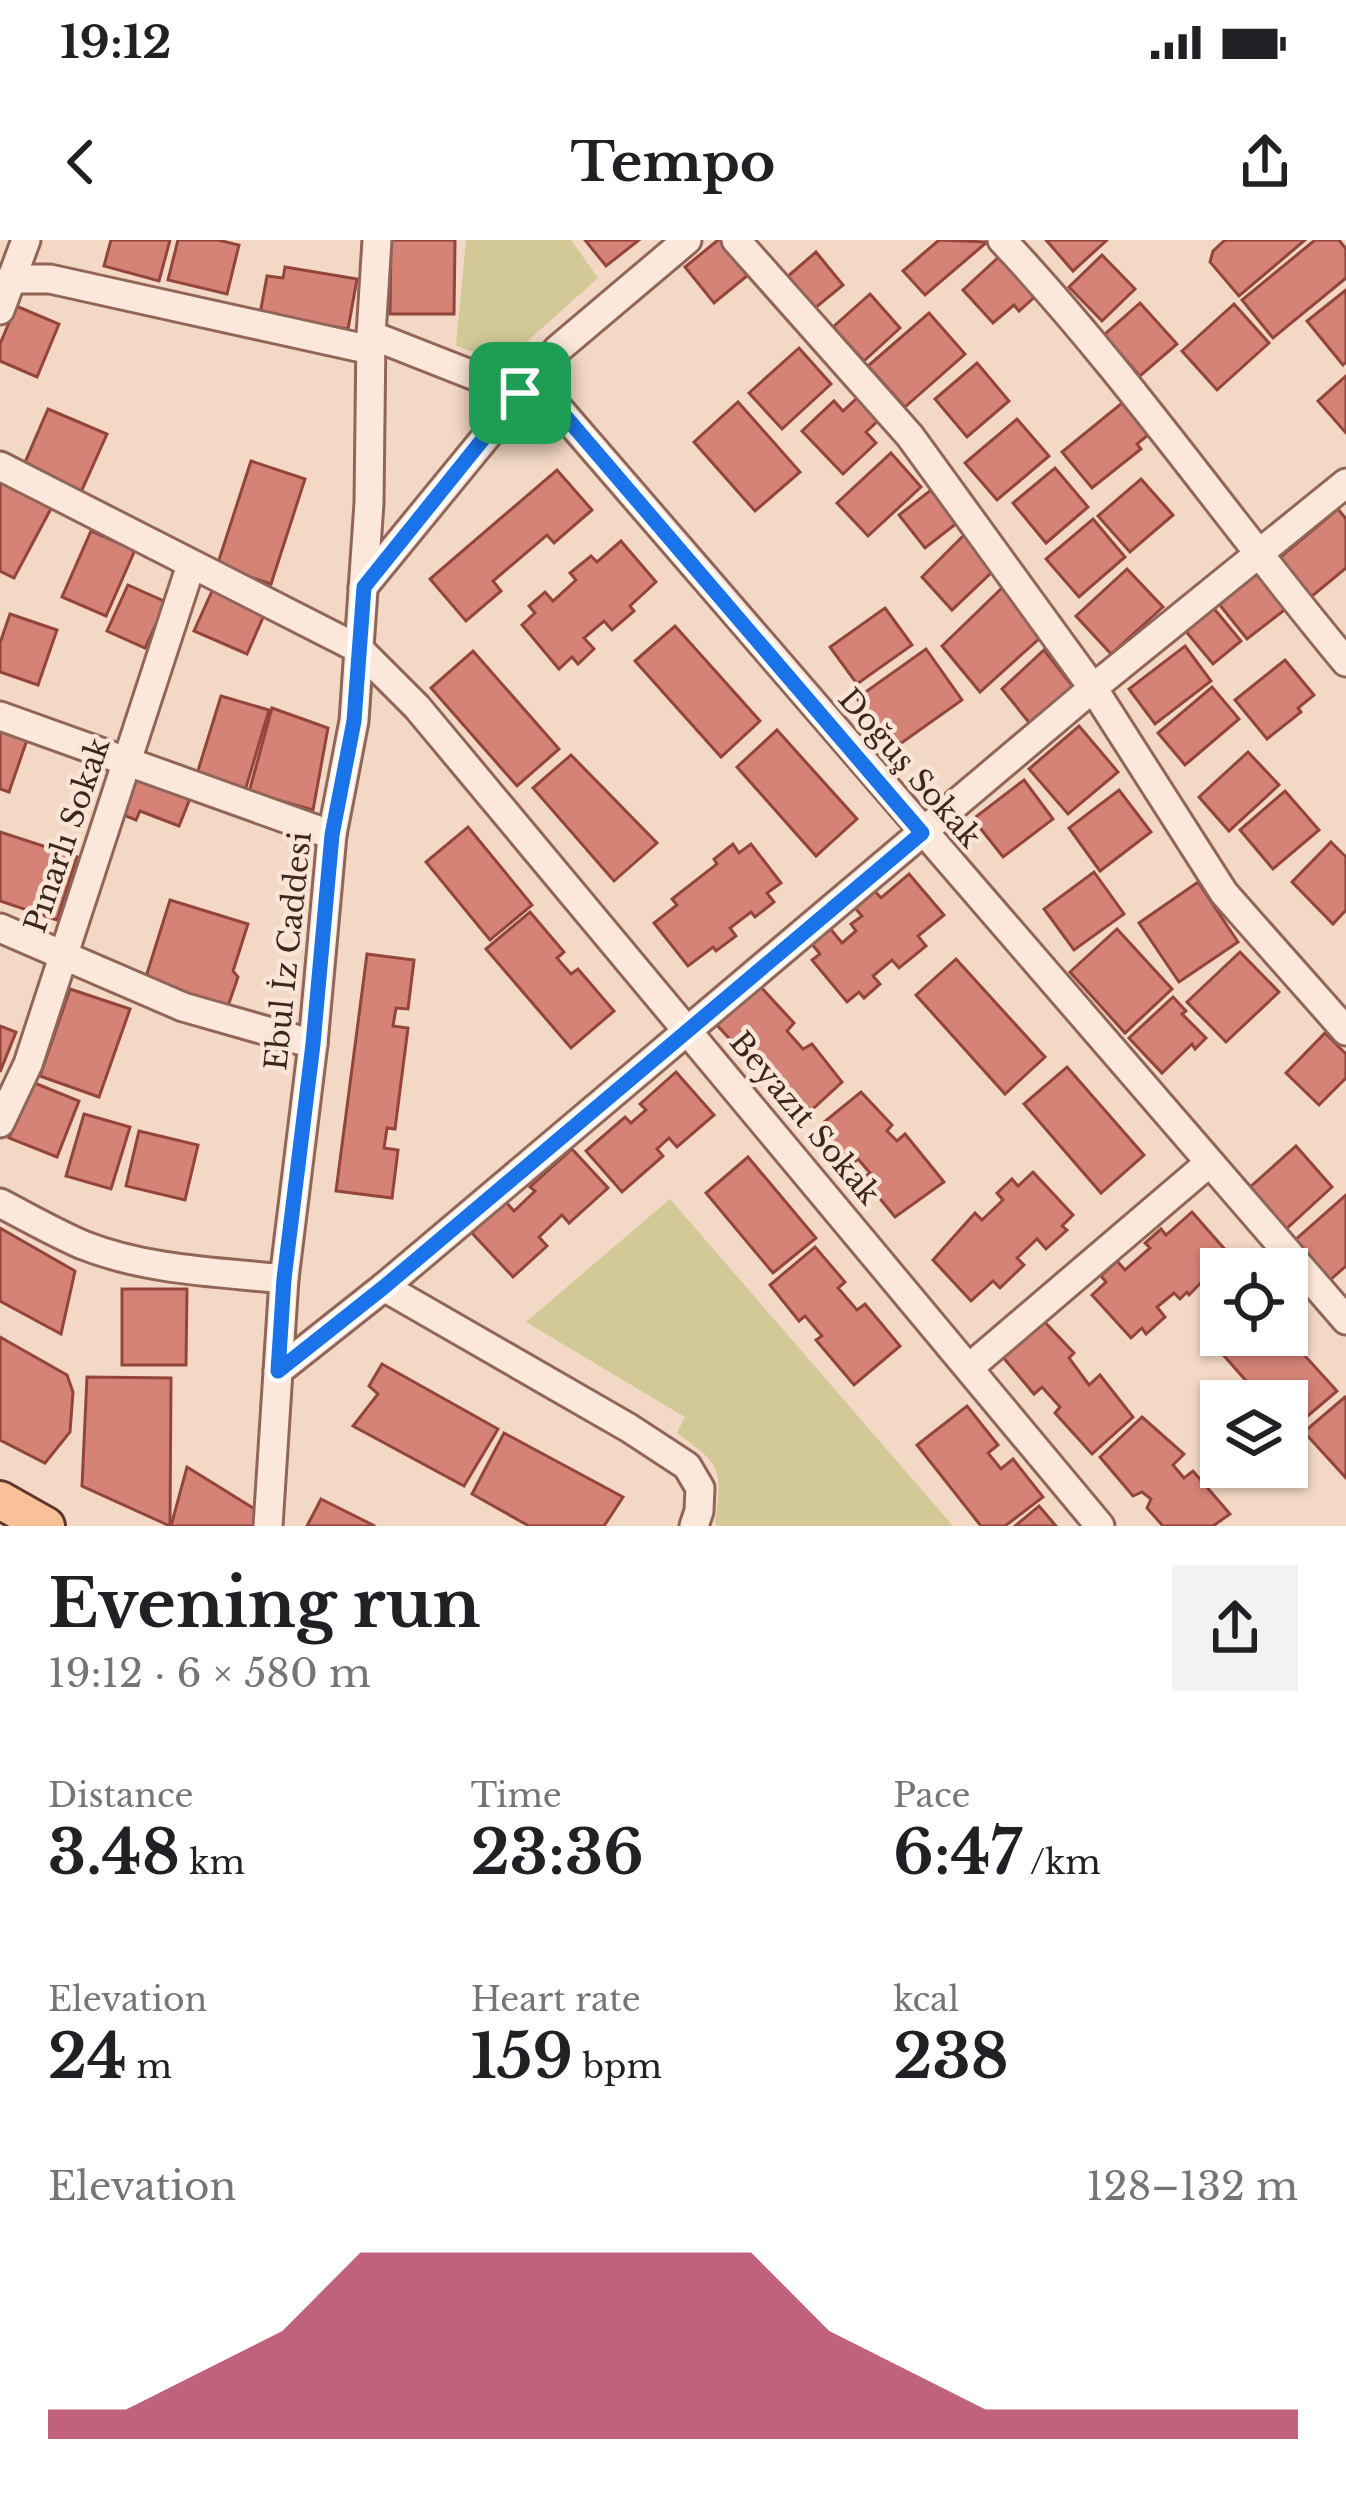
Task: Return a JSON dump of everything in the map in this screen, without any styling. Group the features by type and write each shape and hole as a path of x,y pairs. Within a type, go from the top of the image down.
{"main road":[{"path":"0,1499 46,1526"}],"street":[{"path":"4,295 26,240"},
{"name":"Ebul İz Caddesi","path":"268,1526 284,1279 332,835 354,721 369,502 377,240"},
{"path":"364,587 559,349 687,240"},
{"path":"736,240 910,436 1093,688 1224,893 1346,1031"},
{"path":"1002,240 1064,305 1256,555 1346,662"},
{"name":"Doğuş Sokak","path":"4,295 50,279 371,343 559,409 1346,1320"},
{"name":"Beyazıt Sokak","path":"0,466 359,649 417,707 1100,1526"},
{"path":"278,1371 384,1287 1093,688 1346,483"},
{"name":"Pınarlı Sokak","path":"0,1123 28,1064 191,565"},
{"path":"0,716 332,835"},
{"path":"0,928 183,1007 313,1044"},
{"path":"970,1366 1209,1162"},
{"path":"0,1203 83,1245 131,1259 171,1268 284,1279"},
{"path":"384,1287 687,1466 700,1488 694,1526"}],"shaded area":[{"path":"466,240 571,240 598,278 504,362 456,346"},
{"path":"670,1199 953,1526 718,1526 716,1470 677,1433 685,1417 526,1322"}],"building":[{"path":"111,240 170,240 159,281 104,266"},
{"path":"178,240 239,245 227,294 168,280"},
{"path":"391,240 455,240 454,314 390,314"},
{"path":"585,240 639,240 606,266"},
{"path":"718,240 728,240 753,271 714,303 685,267"},
{"path":"939,240 987,242 925,295 903,271"},
{"path":"1046,240 1107,240 1073,271"},
{"path":"1225,240 1305,240 1239,296 1210,262 1213,251"},
{"path":"1315,240 1339,240 1346,249 1346,278 1273,338 1242,300"},
{"path":"816,252 843,285 814,309 787,277"},
{"path":"1002,254 1038,294 1019,311 1014,305 993,323 963,290"},
{"path":"1102,255 1135,289 1102,321 1069,287"},
{"path":"285,267 357,279 348,329 260,314 267,276 283,278"},
{"path":"1346,290 1346,362 1343,365 1307,321"},
{"path":"870,294 900,328 864,361 833,327"},
{"path":"1140,303 1177,344 1140,376 1104,335"},
{"path":"1234,304 1269,343 1217,390 1182,351"},
{"path":"16,306 59,324 37,377 0,361 0,344"},
{"path":"929,313 965,354 905,407 868,366"},
{"path":"799,348 831,384 782,429 749,393"},
{"path":"977,363 1009,401 967,437 935,399"},
{"path":"1346,376 1346,433 1318,401"},
{"path":"857,398 879,420 866,432 876,443 843,474 802,431 834,401 843,411"},
{"path":"738,402 800,472 755,511 694,442"},
{"path":"1122,403 1148,435 1137,444 1141,449 1092,488 1062,452"},
{"path":"48,409 107,434 81,492 23,467"},
{"path":"1017,419 1049,456 997,500 965,463"},
{"path":"891,453 921,487 868,536 837,503"},
{"path":"251,461 305,479 271,584 217,566"},
{"path":"1055,468 1088,507 1046,543 1013,503"},
{"path":"557,470 592,510 554,543 547,535 493,581 501,591 466,621 430,579"},
{"path":"0,475 54,503 14,578 0,571"},
{"path":"1141,479 1173,515 1130,552 1098,516"},
{"path":"931,490 957,523 925,548 899,515"},
{"path":"1338,509 1346,519 1346,568 1311,597 1278,559"},
{"path":"1093,519 1125,557 1079,597 1046,559"},
{"path":"91,531 135,550 106,616 62,597"},
{"path":"965,534 993,571 952,610 922,577"},
{"path":"621,541 656,582 612,630 604,621 584,638 594,649 578,664 572,657 559,669 522,625 535,613 529,606 545,592 553,601 576,580 570,573 591,556 597,562"},
{"path":"1254,567 1287,608 1247,639 1215,599"},
{"path":"1127,569 1163,607 1111,654 1076,616"},
{"path":"128,585 166,602 145,648 107,631"},
{"path":"1002,588 1041,637 980,692 942,646"},
{"path":"213,589 265,613 247,654 194,631"},
{"path":"1211,605 1241,641 1213,664 1183,628"},
{"path":"885,608 912,645 857,684 830,647"},
{"path":"10,614 57,630 38,685 0,672 0,643"},
{"path":"675,626 760,721 721,757 635,661"},
{"path":"1185,646 1211,681 1155,724 1129,689"},
{"path":"926,649 962,700 893,749 857,698"},
{"path":"1044,650 1073,687 1032,726 1002,689"},
{"path":"473,651 559,749 517,786 431,688"},
{"path":"1285,660 1314,695 1267,739 1235,700"},
{"path":"1212,687 1239,719 1185,765 1158,733"},
{"path":"221,696 269,710 245,791 196,777"},
{"path":"272,708 328,728 313,810 249,792"},
{"path":"1079,726 1118,772 1068,814 1029,769"},
{"path":"777,730 857,819 816,856 737,767"},
{"path":"0,731 27,740 9,792 0,789"},
{"path":"1248,752 1279,785 1229,831 1199,797"},
{"path":"571,755 657,843 614,881 533,788"},
{"path":"138,770 193,791 179,826 140,811 136,820 121,814"},
{"path":"1024,780 1053,819 1003,857 973,819"},
{"path":"1119,790 1151,832 1100,871 1069,828"},
{"path":"1285,791 1319,830 1273,869 1240,830"},
{"path":"468,827 532,905 490,940 426,862"},
{"path":"0,832 77,857 57,920 0,901"},
{"path":"1331,842 1346,857 1346,910 1333,924 1292,882"},
{"path":"733,844 739,853 751,844 781,883 767,893 774,902 755,917 751,912 730,928 736,936 688,966 654,923 677,905 672,899 717,864 714,859"},
{"path":"1094,872 1124,914 1074,950 1044,909"},
{"path":"909,874 944,915 918,936 926,946 899,968 892,960 873,976 880,984 864,998 859,992 847,1002 812,960 820,954 811,943 829,927 842,943 856,931 851,924 862,916 855,908 875,891 881,898"},
{"path":"1198,882 1238,942 1179,982 1139,923"},
{"path":"170,900 248,924 228,1006 145,980"},
{"path":"530,912 564,952 557,958 571,974 578,969 614,1011 571,1048 486,949"},
{"path":"1117,929 1172,989 1125,1033 1070,972"},
{"path":"1240,952 1279,992 1226,1042 1187,1002"},
{"path":"367,954 414,960 408,1009 396,1008 393,1026 408,1028 395,1129 387,1128 384,1148 398,1150 392,1198 336,1191"},
{"path":"956,959 1045,1057 1005,1094 916,995"},
{"path":"759,985 794,1023 787,1031 803,1049 812,1044 842,1082 803,1118 715,1023"},
{"path":"70,989 130,1009 99,1097 40,1076"},
{"path":"1173,997 1186,1011 1182,1014 1206,1038 1195,1049 1192,1044 1162,1073 1129,1038"},
{"path":"0,1026 16,1032 0,1072"},
{"path":"1325,1033 1346,1054 1346,1078 1319,1105 1286,1073"},
{"path":"1067,1067 1144,1155 1101,1193 1024,1104"},
{"path":"676,1072 714,1115 677,1147 669,1138 657,1149 663,1156 622,1192 586,1151 625,1117 631,1123 646,1110 640,1104"},
{"path":"32,1082 79,1101 57,1157 9,1138"},
{"path":"861,1092 892,1125 887,1131 897,1141 905,1134 944,1182 895,1217 863,1178 870,1173 858,1159 850,1166 818,1127"},
{"path":"84,1114 130,1127 111,1189 66,1176"},
{"path":"139,1131 198,1145 185,1200 126,1186"},
{"path":"1296,1146 1332,1187 1286,1229 1249,1188"},
{"path":"572,1149 608,1188 569,1223 562,1215 539,1237 547,1246 513,1277 472,1233 505,1201 514,1211 535,1191 530,1187"},
{"path":"748,1157 816,1238 773,1273 706,1193"},
{"path":"1033,1172 1073,1215 1062,1226 1067,1230 1046,1249 1037,1239 1017,1258 1024,1265 1000,1288 993,1281 971,1301 933,1260 975,1213 982,1220 1003,1200 997,1193 1012,1179 1018,1186"},
{"path":"1346,1195 1346,1266 1329,1281 1308,1257 1308,1248 1294,1241"},
{"path":"1192,1212 1224,1248 1200,1248 1200,1284 1180,1299 1174,1293 1157,1307 1165,1317 1146,1334 1142,1328 1131,1338 1092,1295 1106,1282 1101,1276 1117,1261 1125,1270 1150,1248 1145,1243 1161,1229 1166,1235"},
{"path":"0,1228 75,1271 61,1334 0,1301"},
{"path":"815,1247 845,1282 838,1288 857,1310 865,1304 900,1346 854,1385 816,1340 822,1336 805,1316 799,1321 770,1285"},
{"path":"122,1289 187,1289 186,1365 122,1365"},
{"path":"1040,1317 1074,1353 1069,1358 1089,1385 1100,1375 1133,1417 1092,1454 1055,1413 1060,1407 1042,1387 1034,1394 1002,1356"},
{"path":"0,1337 67,1375 73,1392 70,1432 45,1463 0,1440"},
{"path":"1224,1356 1305,1356 1337,1391 1308,1416 1308,1380 1245,1380"},
{"path":"382,1364 498,1429 464,1486 353,1426 378,1394 369,1386"},
{"path":"87,1377 171,1378 170,1526 82,1486"},
{"path":"1346,1397 1346,1478 1308,1436 1308,1429"},
{"path":"967,1406 998,1445 988,1453 1001,1469 1013,1459 1043,1497 1005,1526 981,1526 917,1445"},
{"path":"1142,1417 1184,1454 1173,1465 1184,1478 1193,1471 1200,1488 1208,1488 1230,1514 1213,1526 1163,1526 1147,1508 1151,1499 1142,1492 1133,1496 1100,1457"},
{"path":"504,1433 623,1497 604,1526 529,1526 472,1494"},
{"path":"187,1467 258,1511 257,1526 171,1526"},
{"path":"321,1499 375,1526 307,1526"},
{"path":"1039,1506 1056,1526 1015,1526"}],"route":[{"path":"520,393 559,409 922,833 278,1371 332,835 354,721 364,587 520,393"}]}
